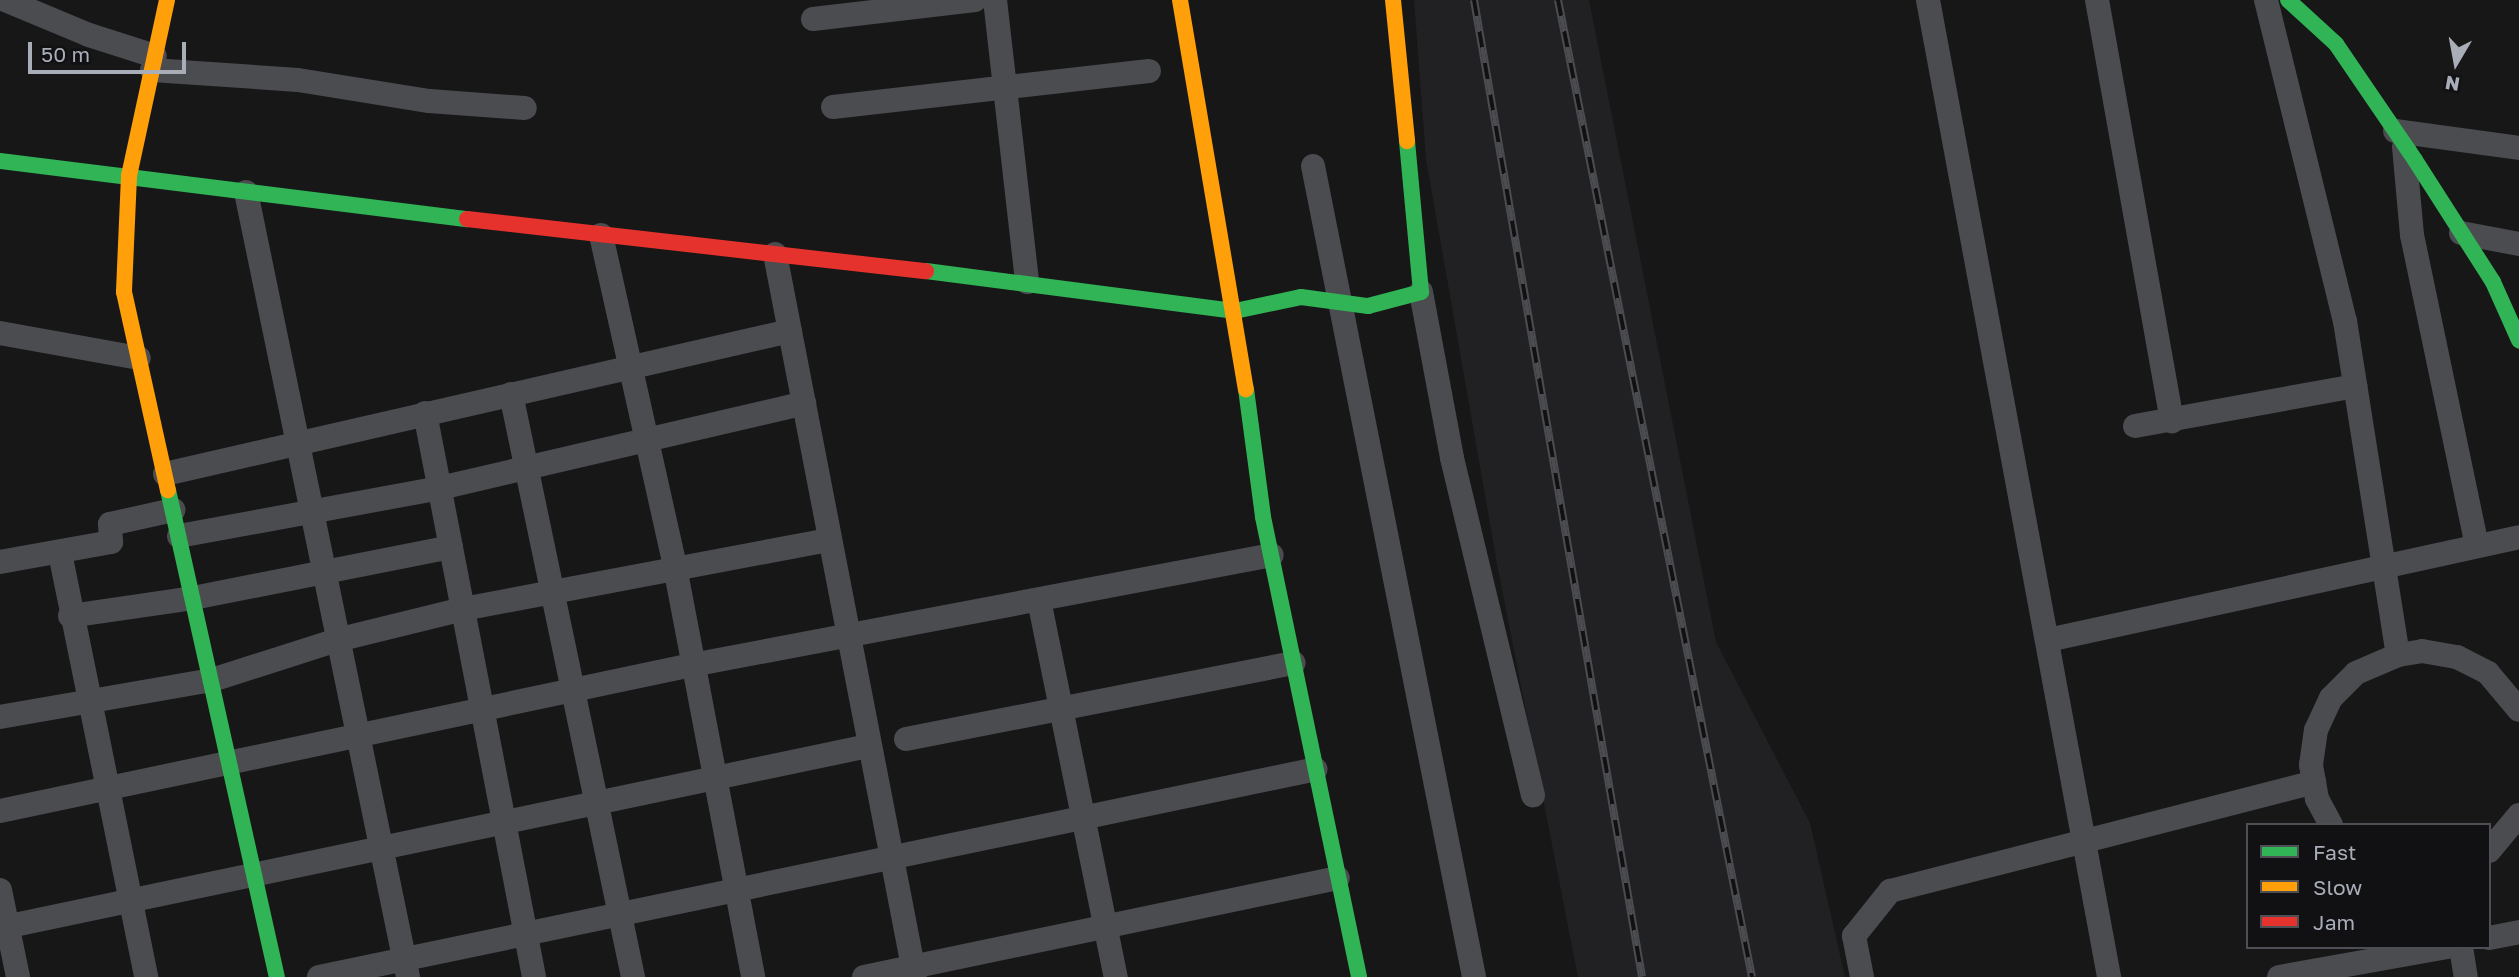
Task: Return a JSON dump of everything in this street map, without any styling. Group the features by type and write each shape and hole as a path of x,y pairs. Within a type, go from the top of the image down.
{"street":[{"path":"5,0 154,63 298,80 429,101 525,108"},
{"path":"167,0 128,176 124,292 277,977"},
{"path":"813,19 975,0"},
{"path":"995,0 1027,282"},
{"path":"1180,0 1235,311 1272,555 1359,977"},
{"path":"1393,0 1393,39 1422,292 1452,458 1533,795"},
{"path":"1928,0 2109,977"},
{"path":"2097,0 2172,421"},
{"path":"2266,0 2345,321 2398,655"},
{"path":"2295,3 2336,44 2399,137 2493,282 2519,340"},
{"path":"833,107 1149,71"},
{"path":"2399,137 2519,148"},
{"path":"2399,137 2412,235 2477,545"},
{"path":"0,160 246,192 1027,282 1235,311 1301,297 1367,306 1422,292"},
{"path":"1312,166 1474,977"},
{"path":"246,192 406,968"},
{"path":"2461,233 2519,244"},
{"path":"601,234 675,567 753,977"},
{"path":"775,254 888,856 914,972"},
{"path":"165,474 790,331"},
{"path":"0,333 139,358"},
{"path":"2135,426 2355,386"},
{"path":"511,394 633,977"},
{"path":"179,536 440,488 804,402"},
{"path":"425,413 534,977"},
{"path":"0,562 111,542 110,524 173,510"},
{"path":"2048,640 2383,564 2519,537"},
{"path":"0,717 89,704 212,680 337,640 463,609 829,540"},
{"path":"70,615 193,598 323,570 451,547"},
{"path":"60,552 70,615 146,977"},
{"path":"0,811 230,760 692,665 848,638 1272,555"},
{"path":"1039,600 1116,977"},
{"path":"2330,823 2317,799 2311,765 2316,730 2331,698 2356,673 2398,655 2422,652 2457,657 2488,673 2519,710"},
{"path":"906,739 1294,663"},
{"path":"4,927 505,825 868,746"},
{"path":"319,977 406,968 526,932 1316,769"},
{"path":"1862,977 1854,936 1890,891 2084,838 2314,782"},
{"path":"2491,849 2519,815"},
{"path":"864,977 914,972 1105,925 1338,878"},
{"path":"0,890 4,927 18,977"},
{"path":"2491,939 2519,932"},
{"path":"2279,977 2437,949"},
{"path":"2461,949 2466,977"}],"shaded area":[{"path":"1414,0 1589,0 1716,642 1810,823 1845,977 1578,977 1498,569 1426,159"}],"railway":[{"path":"1474,0 1642,977"},
{"path":"1558,0 1752,977"}],"traffic: fast":[{"path":"2288,0 2336,44 2415,160 2493,282 2519,340"},
{"path":"926,271 1235,311 1301,297 1368,306 1421,292 1407,141"},
{"path":"0,161 467,219"},
{"path":"1246,389 1263,517 1359,977"},
{"path":"168,490 277,977"}],"traffic: slow":[{"path":"167,0 129,176 124,292 168,490"},
{"path":"1180,0 1246,389"},
{"path":"1393,0 1407,141"}],"traffic: jam":[{"path":"467,219 926,271"}]}
